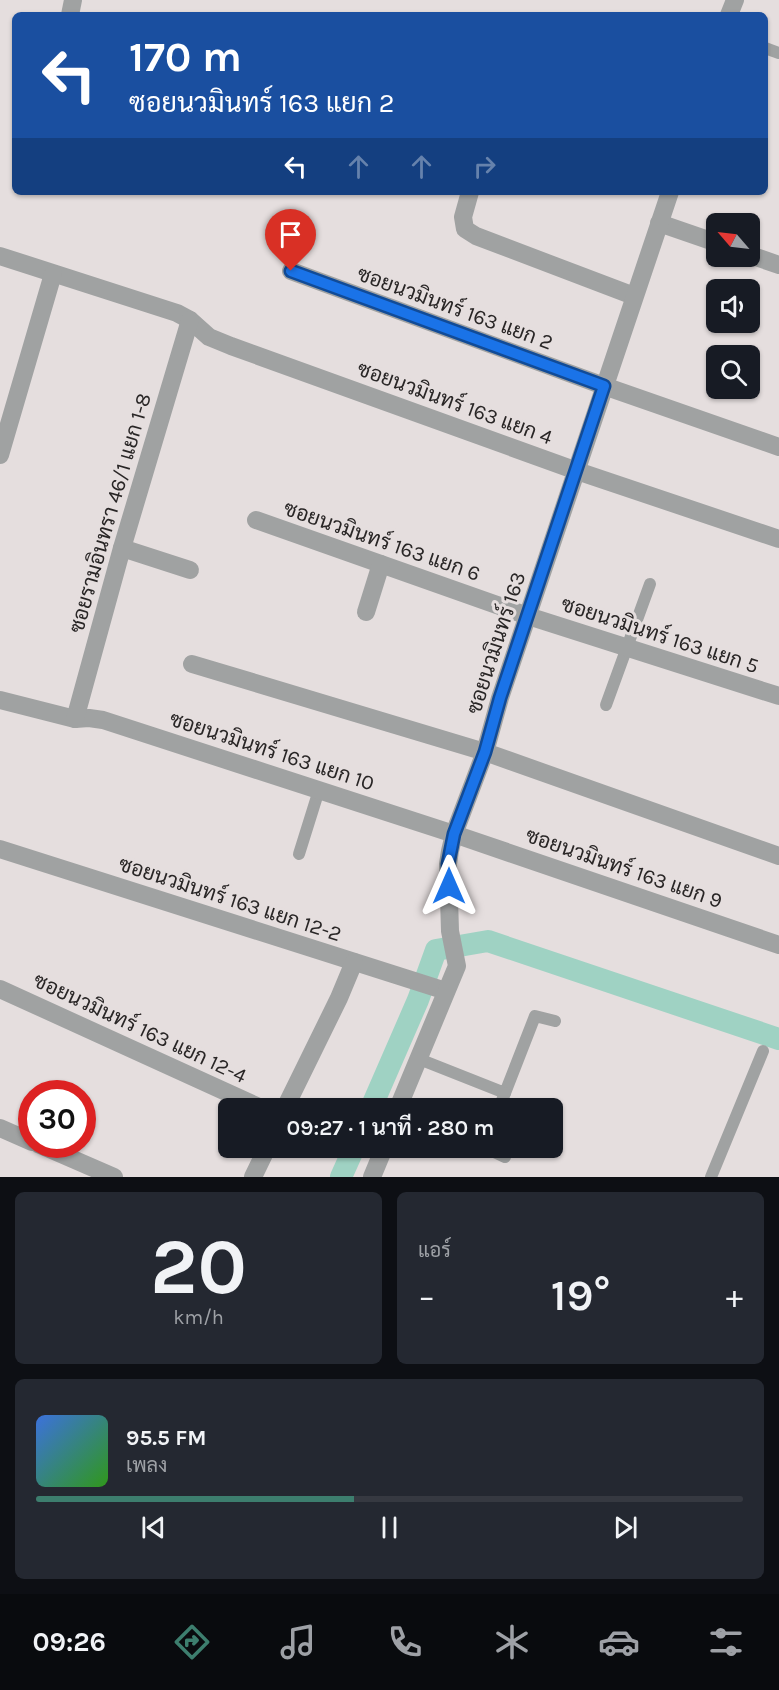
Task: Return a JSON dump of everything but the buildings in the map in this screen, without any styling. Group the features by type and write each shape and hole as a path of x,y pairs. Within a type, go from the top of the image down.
{"street":[{"path":"469,195 463,217 465,229 476,236 634,297"},
{"name":"ซอยนวมินทร์ 163","path":"402,1098 419,1059 441,989 457,966 450,931 448,864 454,834 485,752 500,698 669,195"},
{"path":"659,223 706,239"},
{"name":"ซอยนวมินทร์ 163 แยก 4","path":"0,256 177,313 190,320 209,337 231,346 577,471 779,539"},
{"path":"760,258 779,265"},
{"name":"ซอยนวมินทร์ 163 แยก 2","path":"291,271 604,386 779,447"},
{"path":"0,455 53,274"},
{"name":"ซอยรามอินทรา 46/1 แยก 1-8","path":"75,718 122,548 190,320"},
{"name":"ซอยนวมินทร์ 163 แยก 6","path":"256,520 528,616"},
{"path":"122,548 190,570"},
{"path":"366,612 381,564"},
{"name":"ซอยนวมินทร์ 163 แยก 5","path":"528,616 779,696"},
{"path":"192,664 485,752 779,856"},
{"name":"ซอยนวมินทร์ 163 แยก 10","path":"0,700 75,718 103,720 454,834"},
{"name":"ซอยนวมินทร์ 163 แยก 9","path":"454,834 779,945"},
{"name":"ซอยนวมินทร์ 163 แยก 12-2","path":"0,849 441,989"},
{"path":"290,1098 354,962"},
{"name":"ซอยนวมินทร์ 163 แยก 12-4","path":"0,989 239,1098"},
{"path":"0,1128 18,1136"},
{"path":"70,1158 114,1177"},
{"path":"254,1177 263,1158"},
{"path":"372,1177 380,1158"}],"lane":[{"path":"606,705 650,584"},
{"path":"298,854 319,790"},
{"path":"503,1098 535,1016 555,1022"},
{"path":"711,1177 763,1051"},
{"path":"419,1059 505,1093"}],"waterway":[{"path":"375,1098 418,1000 436,950 488,941 779,1039"},
{"path":"341,1177 350,1158"}],"route":[{"path":"291,271 604,386 500,698 485,752 454,834 448,864 449,886"}]}
